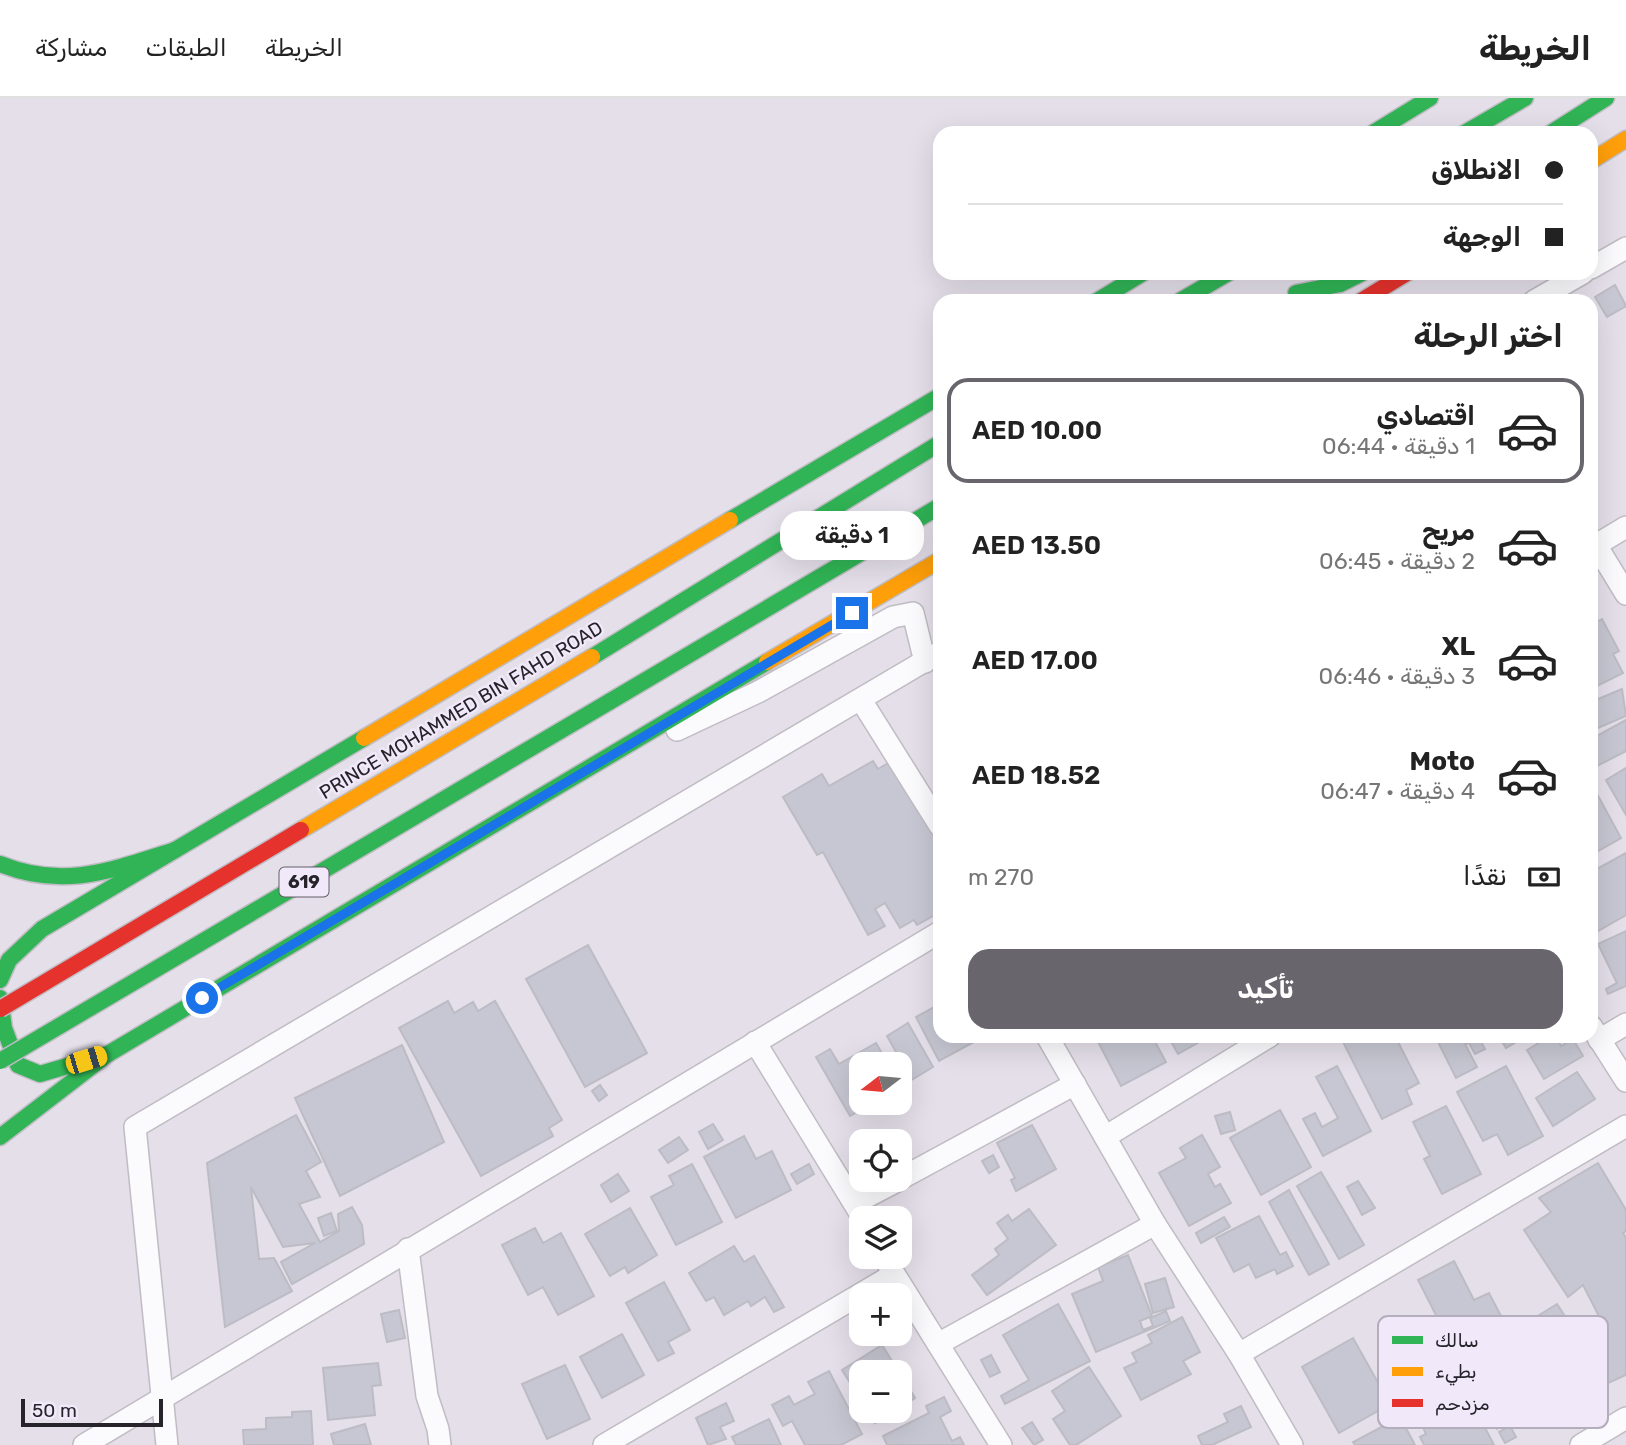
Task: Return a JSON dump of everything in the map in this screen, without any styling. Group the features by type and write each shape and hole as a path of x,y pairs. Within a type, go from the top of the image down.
{"main road":[{"path":"1384,126 1430,98"},
{"path":"1477,126 1525,98"},
{"path":"1562,126 1606,98"},
{"path":"1598,157 1626,139"},
{"path":"1108,294 1132,280"},
{"path":"1192,294 1216,280"},
{"path":"1295,294 1317,280"},
{"path":"1302,294 1348,280"},
{"path":"1372,294 1396,280"},
{"path":"0,980 9,960 41,929 933,400"},
{"name":"PRINCE MOHAMMED BIN FAHD ROAD","path":"0,1009 592,657 933,447"},
{"name":"619","path":"0,1062 933,510"},
{"path":"0,1137 108,1054 933,564"},
{"path":"0,864 44,878 78,880 175,850"},
{"path":"0,998 4,1028 18,1065 40,1074 108,1054"}],"street":[{"path":"1598,264 1626,248"},
{"path":"1546,294 1571,280"},
{"path":"1598,543 1626,527"},
{"path":"1598,553 1626,593"},
{"path":"167,1445 135,1128 933,657 913,613 893,617 758,692 680,729 624,746"},
{"path":"861,700 933,815"},
{"path":"84,1445 933,936"},
{"path":"1598,1032 1626,1024"},
{"path":"1598,1038 1626,1081"},
{"path":"755,1042 856,1206"},
{"path":"1051,1043 1154,1224 1239,1354 1292,1445"},
{"path":"1105,1137 1259,1043"},
{"path":"912,1172 1075,1084"},
{"path":"1239,1354 1626,1126"},
{"path":"865,1206 883,1192"},
{"path":"938,1344 1154,1224"},
{"path":"408,1249 427,1396 438,1429 440,1445"},
{"path":"604,1445 883,1269"},
{"path":"890,1269 1001,1445"},
{"path":"1580,1445 1626,1418"}],"building":[{"path":"1615,285 1626,306 1607,317 1598,302 1598,295"},
{"path":"1602,619 1619,651 1613,654 1623,673 1598,686 1598,621"},
{"path":"1622,689 1626,716 1598,728 1598,699"},
{"path":"1626,720 1626,751 1598,765 1598,735"},
{"path":"895,759 933,824 933,916 917,925 914,920 900,928 885,903 875,909 885,926 868,935 823,852 817,855 783,797 822,774 829,786 873,761 878,769"},
{"path":"1626,768 1626,815 1606,780"},
{"path":"1598,796 1621,838 1598,851"},
{"path":"1626,853 1626,915 1598,931 1598,868"},
{"path":"1626,931 1626,986 1608,994 1606,989 1617,983 1598,944"},
{"path":"588,945 647,1053 585,1087 526,979"},
{"path":"448,1001 454,1013 473,1002 478,1011 495,1001 562,1120 549,1128 553,1136 481,1176 399,1028"},
{"path":"933,1008 933,1043 972,1043 939,1061 916,1017"},
{"path":"908,1023 933,1067 912,1080 912,1052 896,1052 887,1036"},
{"path":"876,1043 881,1052 860,1052"},
{"path":"1099,1043 1156,1043 1166,1062 1121,1086"},
{"path":"1172,1043 1198,1043 1178,1054"},
{"path":"1344,1043 1399,1043 1419,1083 1406,1090 1412,1104 1382,1119"},
{"path":"1438,1043 1469,1043 1465,1044 1477,1067 1456,1078"},
{"path":"1469,1043 1482,1043 1485,1049 1475,1054"},
{"path":"1538,1043 1560,1043 1561,1046 1575,1043 1583,1056 1544,1079 1527,1050"},
{"path":"402,1045 444,1142 340,1196 295,1098"},
{"path":"830,1049 839,1064 849,1058 849,1114 816,1057"},
{"path":"1337,1066 1371,1131 1323,1156 1303,1119 1315,1113 1322,1127 1338,1118 1316,1077"},
{"path":"1506,1066 1543,1136 1508,1155 1497,1134 1483,1141 1457,1092"},
{"path":"1577,1072 1595,1099 1553,1126 1536,1098"},
{"path":"600,1085 607,1095 599,1101 592,1091"},
{"path":"1446,1106 1481,1174 1442,1194 1424,1159 1430,1156 1413,1122"},
{"path":"1280,1110 1311,1167 1261,1195 1230,1138"},
{"path":"1230,1112 1235,1130 1221,1134 1215,1116"},
{"path":"296,1115 321,1162 306,1171 320,1197 299,1204 320,1242 339,1231 338,1214 352,1207 362,1225 364,1244 292,1284 281,1262 315,1243 283,1247 251,1187 259,1259 274,1258 292,1291 225,1327 207,1163"},
{"path":"713,1124 723,1140 708,1149 699,1132"},
{"path":"1032,1125 1056,1169 1016,1191 1011,1180 1015,1178 997,1143"},
{"path":"1202,1135 1220,1167 1208,1174 1215,1187 1220,1184 1231,1203 1189,1226 1159,1173 1186,1158 1180,1148"},
{"path":"744,1136 756,1159 772,1151 791,1190 736,1218 704,1157"},
{"path":"679,1137 688,1150 668,1163 659,1150"},
{"path":"993,1155 999,1167 989,1173 982,1161"},
{"path":"1598,1163 1626,1210 1626,1231 1623,1233 1626,1238 1626,1375 1608,1383 1608,1316 1599,1316 1583,1285 1568,1297 1524,1230 1551,1212 1539,1198"},
{"path":"692,1164 722,1222 676,1245 651,1197 674,1185 669,1176"},
{"path":"809,1164 814,1174 797,1184 791,1174"},
{"path":"1321,1172 1364,1245 1339,1259 1297,1186"},
{"path":"618,1174 629,1191 611,1202 601,1185"},
{"path":"1358,1181 1375,1208 1362,1215 1347,1187"},
{"path":"1289,1190 1329,1264 1309,1275 1269,1202"},
{"path":"630,1208 657,1255 628,1273 625,1267 610,1276 585,1234"},
{"path":"1029,1209 1056,1245 987,1295 972,1275 999,1255 995,1249 1008,1239 997,1223 1008,1215 1012,1221"},
{"path":"331,1213 337,1231 324,1236 318,1218"},
{"path":"1259,1216 1280,1255 1286,1252 1293,1266 1277,1274 1275,1269 1256,1278 1249,1264 1234,1272 1216,1238"},
{"path":"1224,1217 1230,1227 1201,1243 1196,1233"},
{"path":"535,1228 543,1243 561,1233 594,1296 558,1315 543,1287 528,1295 502,1245"},
{"path":"734,1246 744,1262 754,1256 784,1307 774,1312 765,1297 751,1306 748,1301 724,1315 714,1297 706,1301 689,1273"},
{"path":"1128,1255 1152,1316 1140,1321 1143,1330 1153,1326 1150,1318 1166,1311 1170,1321 1096,1352 1072,1294 1103,1281 1098,1267"},
{"path":"1454,1261 1474,1300 1489,1293 1501,1316 1436,1316 1418,1280"},
{"path":"1165,1278 1174,1307 1153,1313 1145,1284"},
{"path":"664,1282 690,1330 668,1342 674,1353 658,1361 626,1303"},
{"path":"1058,1304 1090,1361 1005,1404 1001,1396 1029,1380 1003,1335"},
{"path":"1557,1304 1565,1316 1538,1316"},
{"path":"399,1310 405,1338 387,1342 381,1314"},
{"path":"1182,1317 1200,1352 1183,1361 1191,1374 1141,1400 1124,1368 1137,1362 1132,1353 1152,1343 1148,1335"},
{"path":"622,1334 644,1375 602,1398 580,1357"},
{"path":"1353,1338 1378,1383 1378,1411 1339,1433 1302,1367"},
{"path":"883,1346 891,1360 858,1360"},
{"path":"991,1355 1000,1372 990,1377 981,1360"},
{"path":"378,1363 381,1385 372,1386 375,1415 328,1420 323,1368"},
{"path":"565,1365 590,1419 547,1439 522,1384"},
{"path":"849,1366 849,1381 842,1370"},
{"path":"1089,1367 1121,1416 1076,1445 1070,1445 1053,1419 1065,1411 1052,1391"},
{"path":"829,1371 849,1409 849,1423 856,1423 862,1434 841,1445 805,1445 792,1421 783,1426 772,1405 789,1396 794,1405 815,1394 808,1382"},
{"path":"944,1397 951,1411 940,1417 952,1441 960,1437 964,1445 887,1445 883,1436 929,1413 926,1406"},
{"path":"726,1403 734,1421 720,1427 726,1439 708,1445 696,1418"},
{"path":"1241,1406 1251,1427 1212,1445 1202,1445 1198,1436 1228,1422 1224,1414"},
{"path":"311,1411 313,1445 244,1445 243,1430 266,1429 266,1418 292,1417 292,1412"},
{"path":"769,1419 781,1445 736,1445 732,1437"},
{"path":"1032,1422 1043,1440 1034,1445 1022,1428"},
{"path":"365,1424 371,1445 334,1445 331,1434"},
{"path":"1379,1428 1406,1428 1415,1445 1355,1445 1353,1442"},
{"path":"1423,1428 1485,1428 1494,1445 1424,1445 1420,1437 1426,1434"},
{"path":"1511,1428 1516,1437 1505,1443 1499,1432"}],"traffic: fast":[{"path":"1384,126 1430,98"},
{"path":"1477,126 1525,98"},
{"path":"1562,126 1606,98"},
{"path":"1108,294 1132,280"},
{"path":"1192,294 1216,280"},
{"path":"1296,293 1348,280"},
{"path":"730,520 933,400"},
{"path":"592,657 933,447"},
{"path":"609,702 933,510"},
{"path":"0,998 4,1028 18,1065 40,1074 108,1054 767,662"},
{"path":"0,1061 609,702"},
{"path":"0,980 9,960 42,929 364,738"},
{"path":"0,864 45,876 67,876 109,870 175,850"},
{"path":"0,1137 108,1054"}],"traffic: slow":[{"path":"1598,157 1626,139"},
{"path":"364,738 730,520"},
{"path":"767,662 933,564"},
{"path":"301,830 592,657"}],"traffic: jam":[{"path":"1372,294 1396,280"},
{"path":"0,1009 301,830"}],"route":[{"path":"202,998 852,613"}]}
